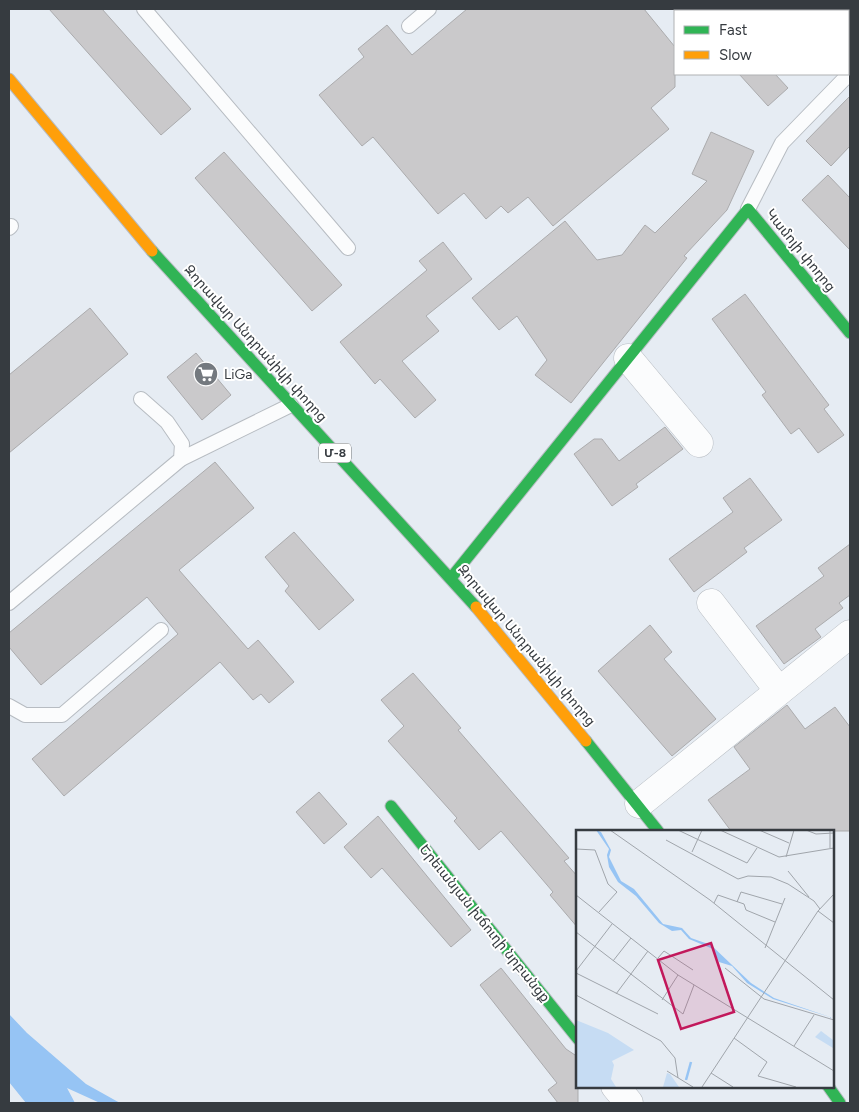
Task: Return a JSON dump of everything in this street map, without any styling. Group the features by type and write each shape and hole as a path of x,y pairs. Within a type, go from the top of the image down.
{"main road":[{"name":"Զորավար Անդրանիկի փողոց","path":"9,79 132,229 451,578 546,687 639,804 657,830"},
{"name":"Կամոյի փողոց","path":"748,209 850,333"},
{"path":"451,578 748,209"},
{"name":"Երեւանյան խճուղի նրբանցք","path":"391,806 576,1037"},
{"path":"829,1087 840,1103"}],"street":[{"path":"628,358 699,443"},
{"path":"711,603 779,691"},
{"path":"639,804 850,634"},
{"path":"616,1087 629,1103"}],"lane":[{"path":"144,9 348,248"},
{"path":"409,26 429,9"},
{"path":"748,209 782,143 848,75"},
{"path":"140,399 167,422 182,444 181,459"},
{"path":"9,603 181,459 291,405"},
{"path":"9,706 25,715 62,715 161,630"}],"water":[{"path":"9,1014 27,1033 86,1084 120,1103 100,1103 67,1088 75,1103 26,1103 9,1082"}],"building":[{"path":"49,9 102,9 191,109 161,135"},
{"path":"467,9 644,9 674,46 675,87 651,108 669,129 553,226 528,197 508,213 501,206 486,219 464,193 438,214 373,137 362,146 319,95 364,57 358,49 387,25 412,55"},
{"path":"740,75 776,75 788,88 768,106"},
{"path":"850,96 850,146 831,166 806,141"},
{"path":"711,132 754,151 727,210 684,256 687,258 571,403 535,375 547,360 517,316 499,330 472,298 565,221 597,260 622,255 645,225 655,233 707,181 692,174"},
{"path":"224,152 342,285 312,311 195,178"},
{"path":"828,175 850,198 850,250 802,200"},
{"path":"443,242 472,279 426,316 439,331 402,361 436,400 415,418 380,379 375,384 340,342 427,270 419,261"},
{"path":"745,294 829,405 824,409 844,435 818,453 799,428 791,434 762,395 766,392 712,319"},
{"path":"90,308 128,354 9,453 9,375"},
{"path":"196,353 231,395 202,420 167,377"},
{"path":"665,427 683,449 636,484 638,487 612,506 574,454 594,439 602,439 619,461"},
{"path":"215,462 254,508 179,570 248,649 258,640 294,682 269,703 261,694 253,700 220,662 64,796 32,759 178,634 147,597 41,685 9,647 9,633"},
{"path":"750,478 782,520 744,548 747,552 694,592 669,559 733,512 723,498"},
{"path":"294,532 354,600 319,630 285,591 289,586 265,557"},
{"path":"850,544 850,595 839,603 843,608 815,629 821,637 784,664 756,626 824,576 818,568"},
{"path":"650,625 672,652 664,659 716,719 672,756 598,671"},
{"path":"413,673 461,728 458,730 569,858 564,861 576,875 576,926 550,895 553,892 501,831 479,850 454,821 457,818 388,741 404,726 381,700"},
{"path":"787,705 805,729 835,707 850,727 850,831 730,830 708,800 750,769 734,747"},
{"path":"319,792 347,824 324,844 296,812"},
{"path":"378,816 471,930 451,947 382,868 371,878 344,847"},
{"path":"501,968 566,1049 576,1056 578,1103 558,1103 548,1090 557,1083 480,985"}],"traffic: fast":[{"path":"451,578 748,209 850,333"},
{"path":"152,251 476,607"},
{"path":"586,741 657,830"},
{"path":"391,806 576,1037"},
{"path":"829,1087 840,1103"}],"traffic: slow":[{"path":"9,79 152,251"},
{"path":"476,607 586,741"}],"place":[{"name":"LiGa","path":"206,374"}]}
